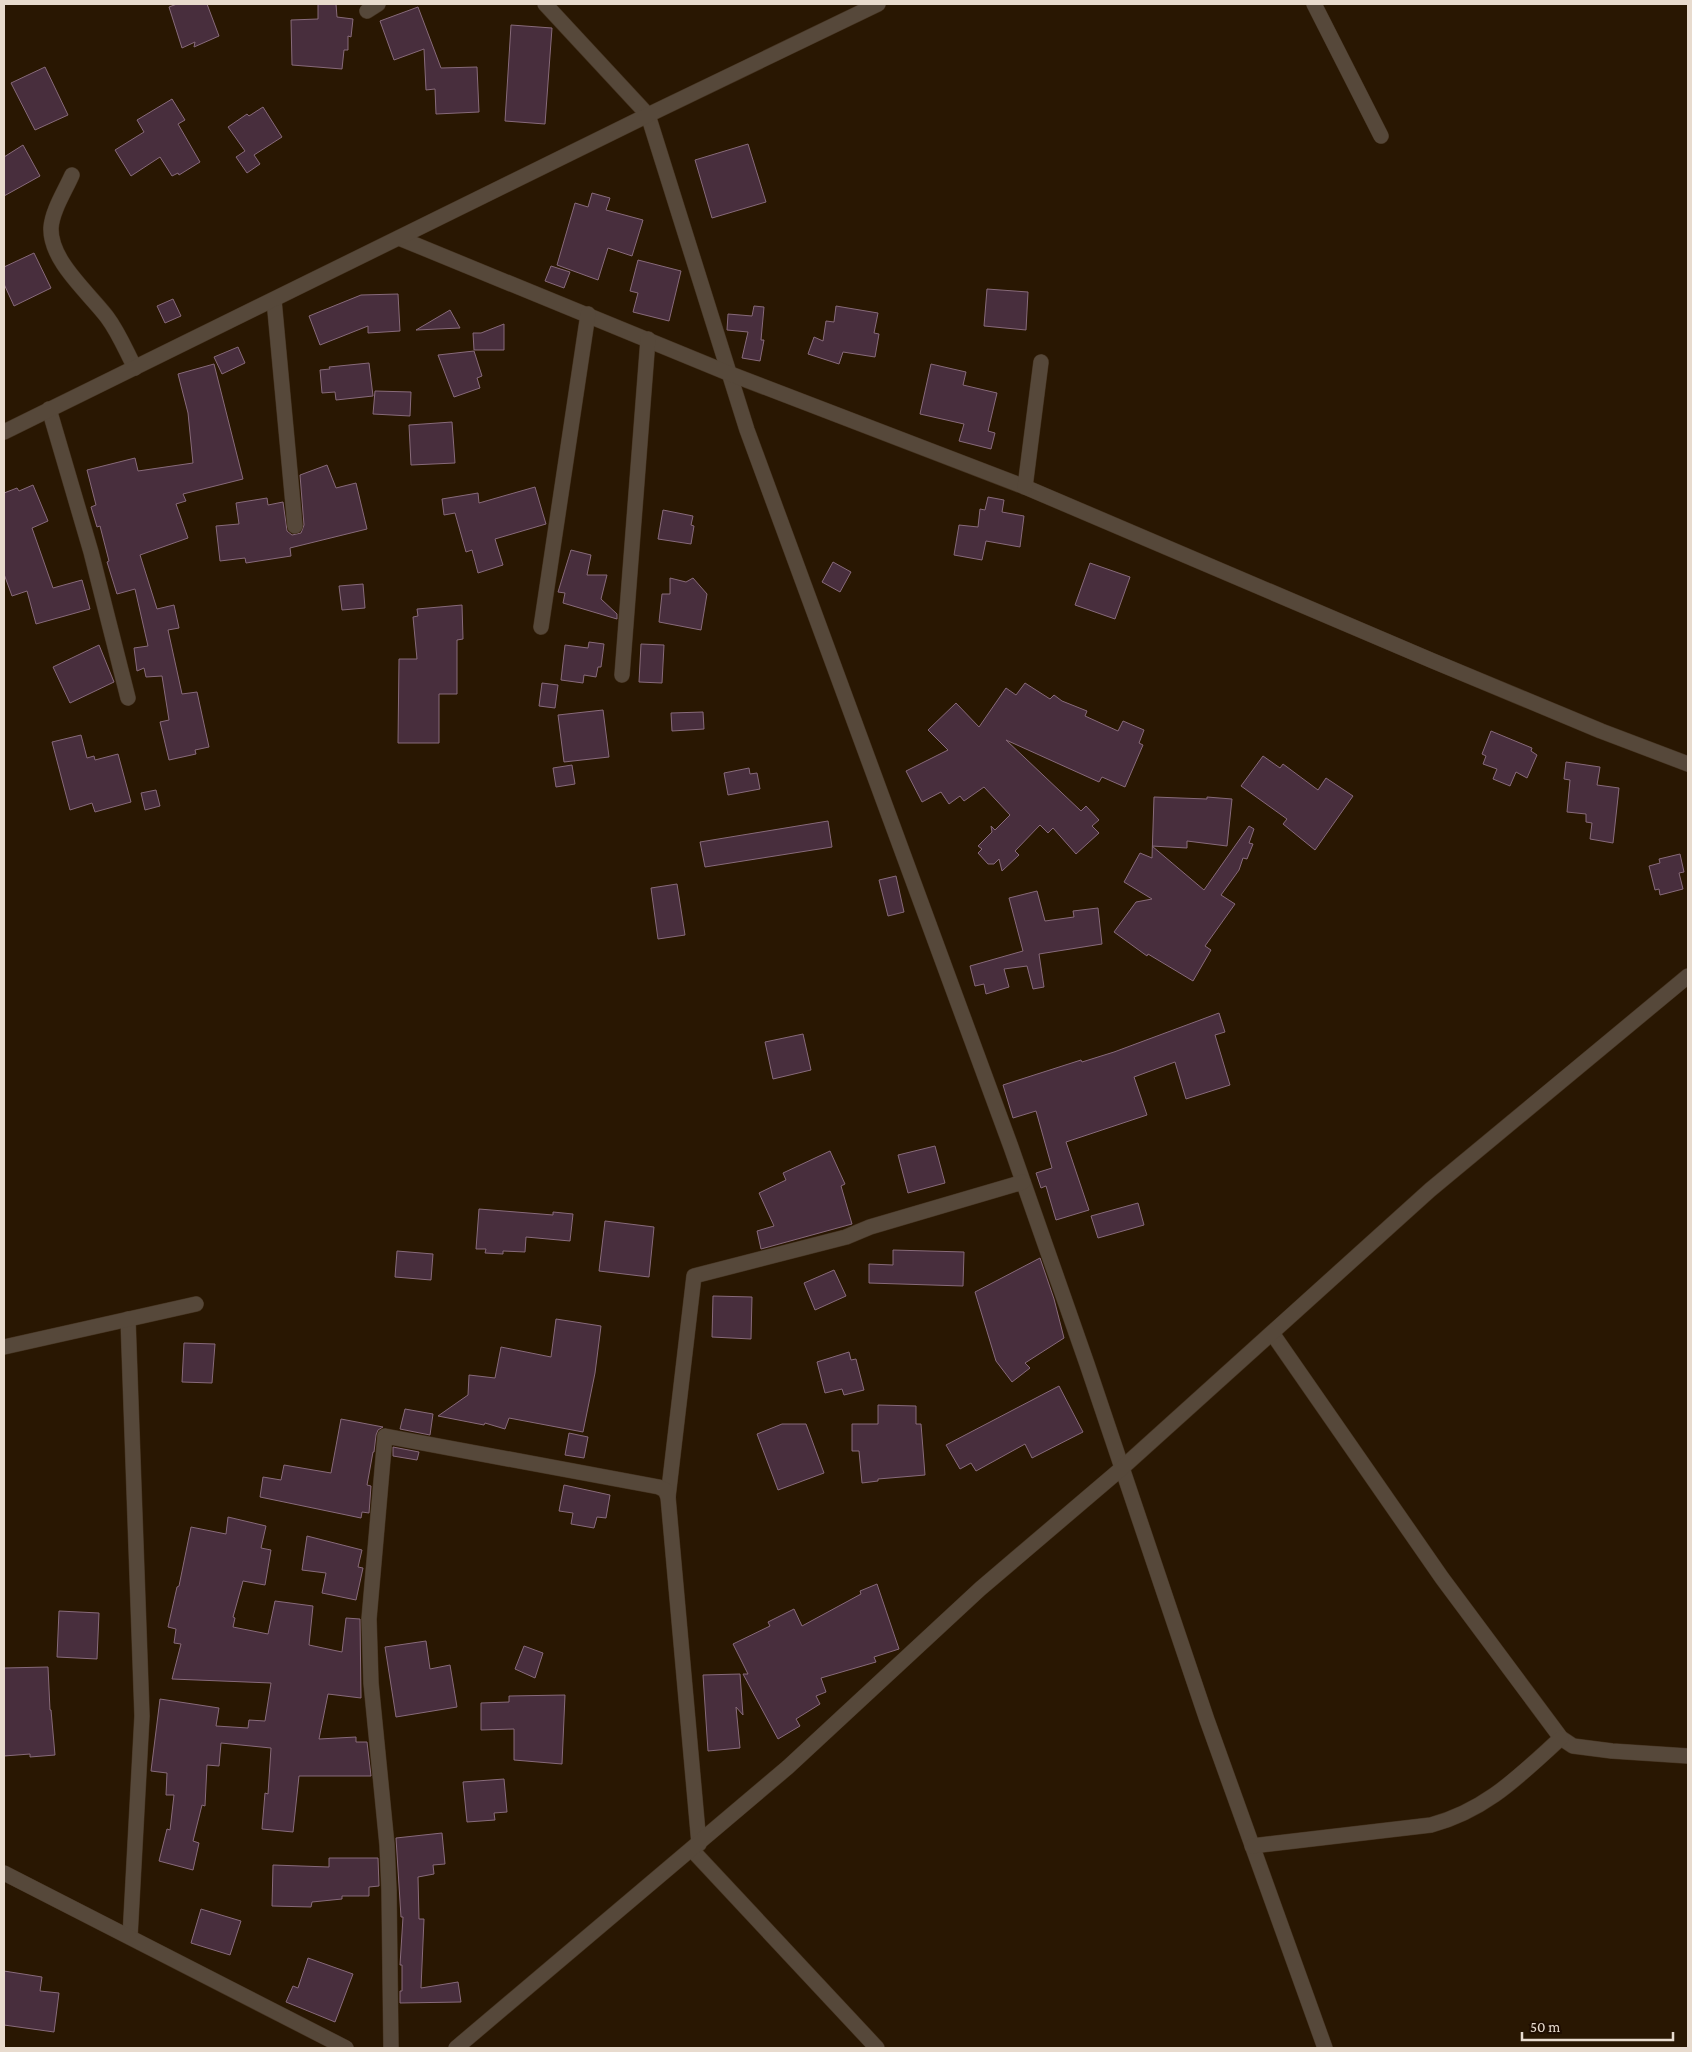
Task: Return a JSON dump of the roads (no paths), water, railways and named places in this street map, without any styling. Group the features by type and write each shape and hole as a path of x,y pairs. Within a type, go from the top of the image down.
{"street":[{"path":"545,4 648,115 689,241 728,373 790,551 929,922 1023,1182 1252,1846 1325,2048"},
{"path":"4,432 878,4"},
{"path":"1314,4 1381,136"},
{"path":"72,175 56,210 51,228 54,246 70,272 107,317 135,368"},
{"path":"399,238 728,373 1025,487 1441,665 1601,731 1688,764"},
{"path":"274,300 296,526"},
{"path":"541,627 588,314"},
{"path":"622,675 648,339"},
{"path":"1025,487 1041,362"},
{"path":"49,409 90,552 128,698"},
{"path":"456,2048 788,1767 980,1589 1122,1468 1430,1190 1688,976"},
{"path":"876,2048 695,1847 668,1497 694,1276 846,1236 870,1227 1023,1182"},
{"path":"4,1347 196,1304"},
{"path":"128,1319 142,1716 130,1938"},
{"path":"1272,1333 1442,1578 1561,1738 1574,1746 1688,1756"},
{"path":"391,2048 390,1890 371,1683 369,1619 384,1436 659,1487 665,1490 668,1497"},
{"path":"1252,1846 1432,1825 1449,1820 1469,1811 1509,1786 1561,1738"},
{"path":"4,1872 346,2048"}]}
